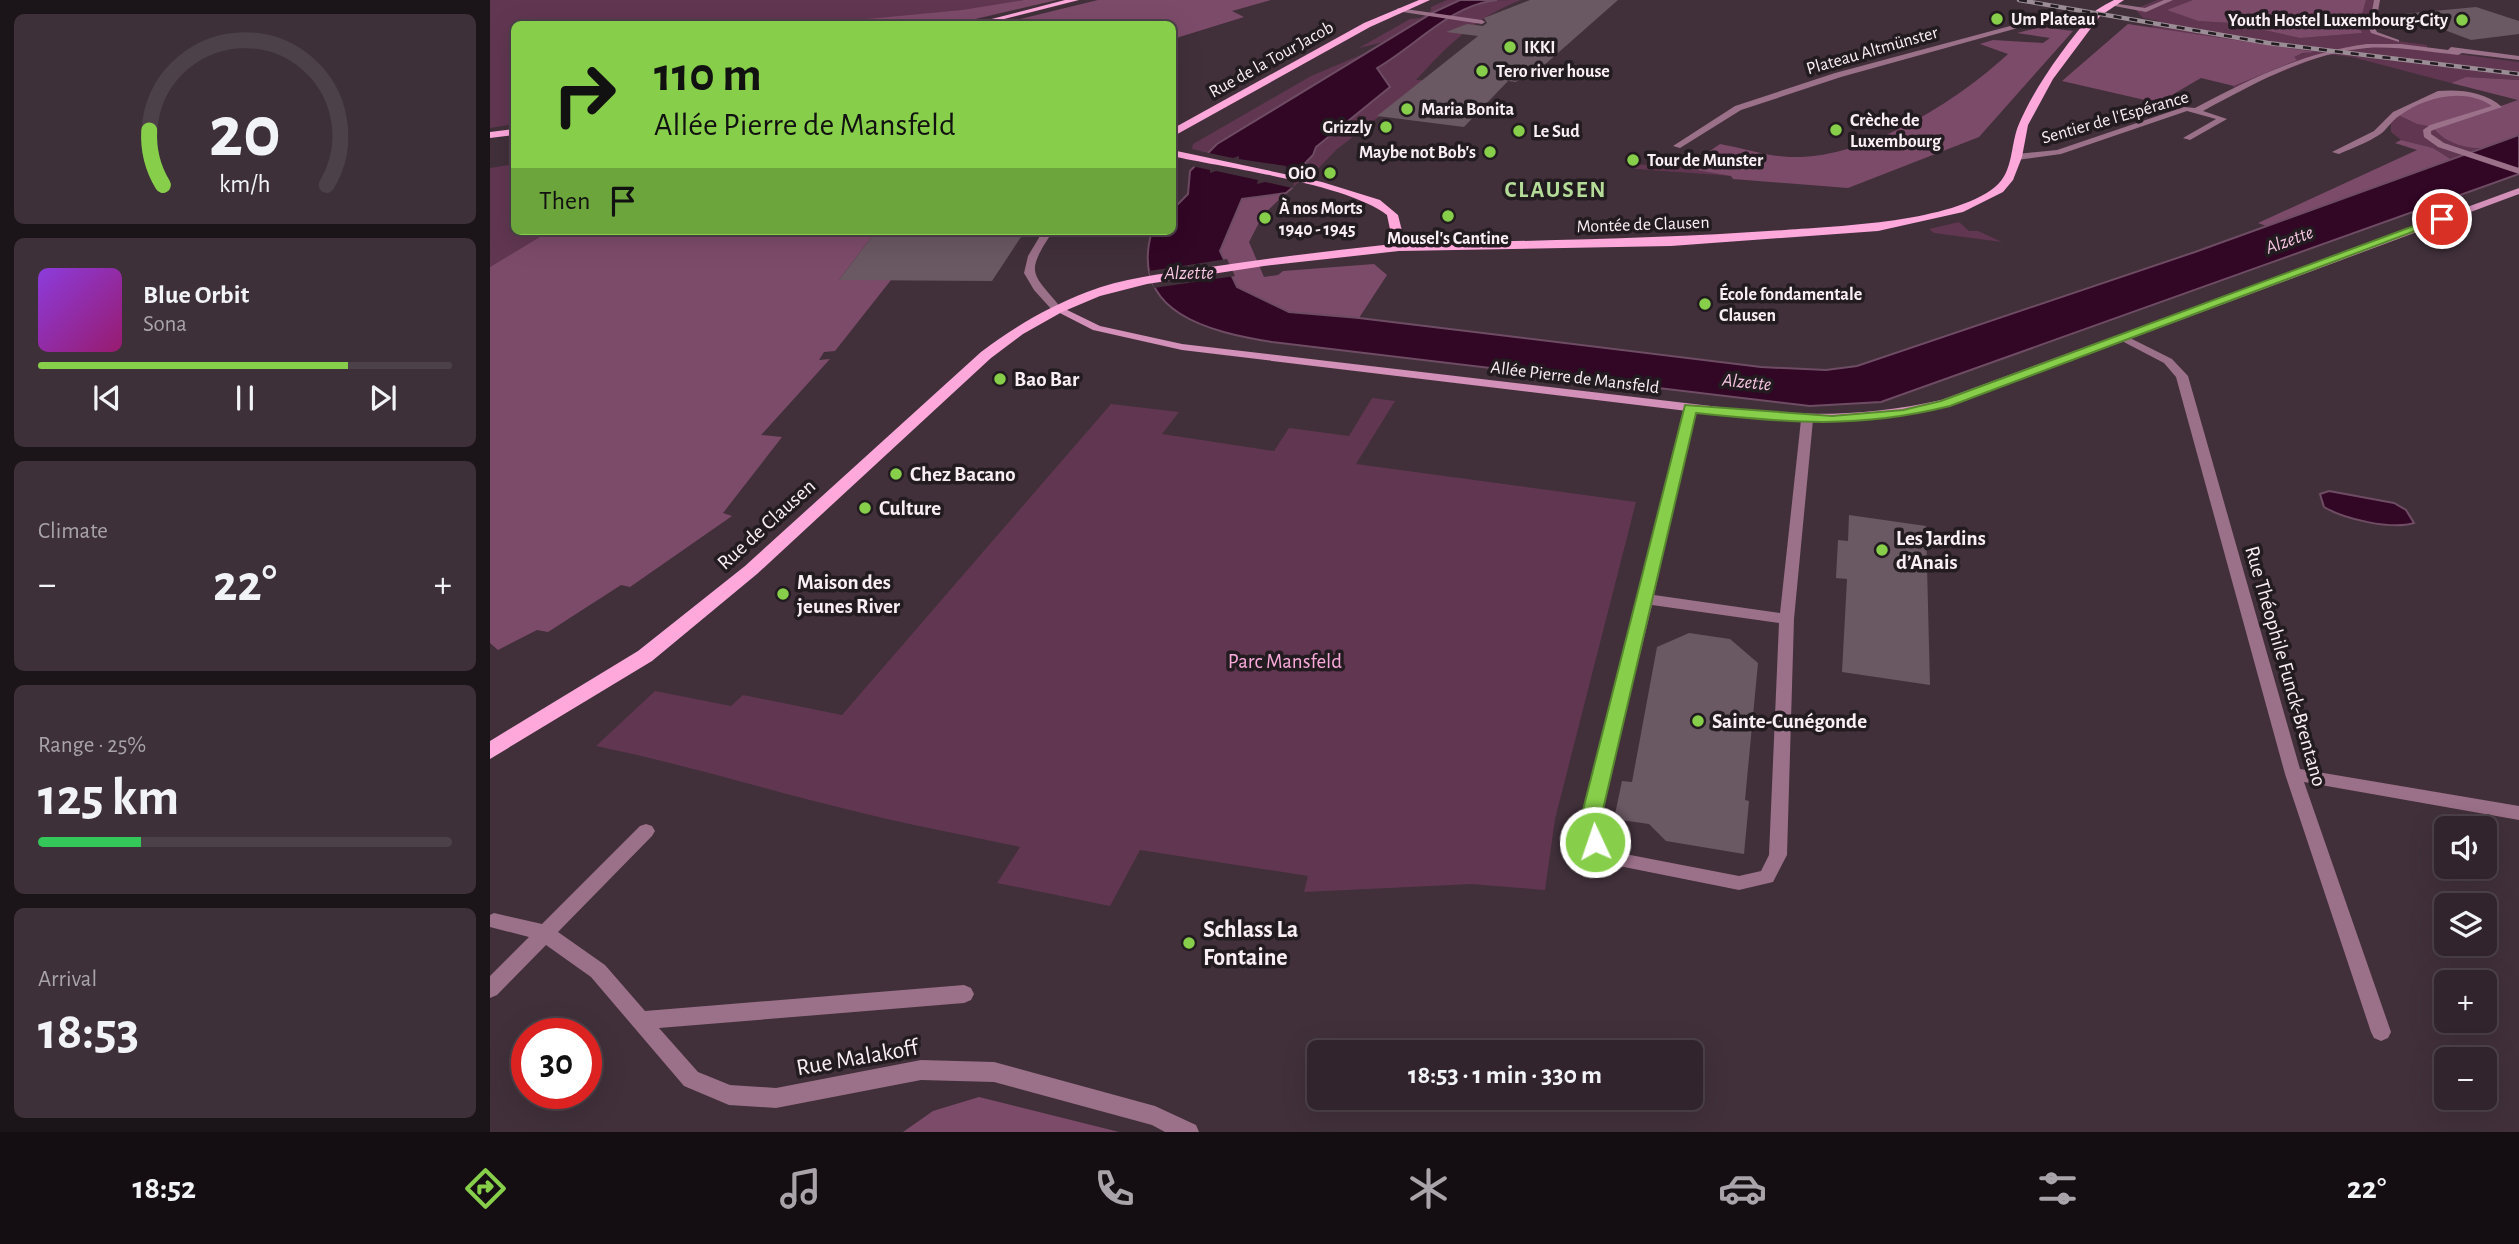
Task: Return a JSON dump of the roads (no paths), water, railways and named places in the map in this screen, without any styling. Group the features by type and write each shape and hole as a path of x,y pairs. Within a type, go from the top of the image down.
{"main road":[{"path":"988,21 1074,0"},
{"name":"Rue de la Tour Jacob","path":"1176,132 1398,10 1426,0"},
{"name":"Montée de Clausen","path":"1057,309 1095,293 1147,280 1264,262 1399,247 1671,242 1902,224 1950,213 1979,202 1999,190 2009,178 2017,158 2023,125 2049,78 2097,14 2116,2"},
{"path":"490,135 511,132"},
{"path":"1176,154 1300,181 1357,197 1390,211 1395,222 1399,247"},
{"name":"Allée Pierre de Mansfeld","path":"1057,309 1097,328 1182,347 1690,408 1807,420 1869,418 1903,414 1945,404 2519,191"},
{"name":"Rue de Clausen","path":"490,751 645,656 751,570 986,355 1018,331 1057,309"}],"street":[{"path":"2116,2 2146,9 2170,0"},
{"path":"2377,0 2372,28 2374,33 2397,41 2519,58"},
{"path":"1398,10 1482,22"},
{"name":"Plateau Altmünster","path":"1677,146 1738,108 1826,79 2025,24 2059,22 2087,26"},
{"name":"Sentier de l'Espérance","path":"2017,158 2058,152 2187,109 2196,111 2250,84 2326,54 2366,46 2458,53 2459,50"},
{"path":"2336,152 2377,132 2396,114 2441,93 2461,93 2497,104 2498,107 2427,130 2432,140 2453,150 2519,171"},
{"path":"2187,138 2223,119 2196,111"},
{"path":"1046,235 1027,266 1028,278 1057,309"},
{"name":"Rue Théophile Funck-Brentano","path":"2124,338 2168,361 2182,376 2293,774 2381,1032"},
{"path":"1690,408 1591,818 1595,842 1615,859 1739,883 1767,877 1778,855 1787,620 1807,420"},
{"path":"1646,599 1787,620"},
{"path":"2293,774 2519,813"},
{"path":"490,989 646,831"},
{"name":"Rue Malakoff","path":"494,921 544,933 598,971 691,1079 729,1095 776,1098 921,1070 994,1072 1155,1116 1188,1132"},
{"path":"642,1020 964,994"}],"water":[{"name":"Alzette","path":"1460,0 1497,0 1464,9 1377,68 1390,87 1316,147 1313,155 1289,180 1292,188 1286,193 1242,199 1220,251 1237,287 1289,312 1359,318 1761,367 1826,370 1857,366 2195,252 2519,135 2519,174 1881,402 1810,406 1272,342 1200,324 1180,314 1163,300 1152,282 1148,259 1151,235 1176,235 1176,206 1188,194 1190,171 1217,144 1434,12"},
{"path":"2329,491 2394,503 2406,510 2414,523 2381,524 2343,516 2324,507 2320,494"}],"railway":[{"path":"2019,0 2268,43 2519,74"}],"place":[{"name":"Um Plateau","path":"1997,19"},
{"name":"Youth Hostel Luxembourg-City","path":"2462,20"},
{"name":"IKKI","path":"1510,47"},
{"name":"Tero river house","path":"1482,71"},
{"name":"Maria Bonita","path":"1407,109"},
{"name":"Grizzly","path":"1386,127"},
{"name":"Crèche de Luxembourg","path":"1836,130"},
{"name":"Le Sud","path":"1519,131"},
{"name":"Maybe not Bob's","path":"1490,152"},
{"name":"Tour de Munster","path":"1633,160"},
{"name":"OiO","path":"1330,173"},
{"name":"Mousel's Cantine","path":"1448,216"},
{"name":"À nos Morts 1940 - 1945","path":"1265,218"},
{"name":"École fondamentale Clausen","path":"1705,304"},
{"name":"Bao Bar","path":"1000,379"},
{"name":"Chez Bacano","path":"896,474"},
{"name":"Culture","path":"865,508"},
{"name":"Les Jardins d’Anais","path":"1882,550"},
{"name":"Maison des jeunes River","path":"783,594"},
{"name":"Sainte-Cunégonde","path":"1698,721"},
{"name":"Schlass La Fontaine","path":"1189,943"}],"district":[{"name":"CLAUSEN","path":"1556,189"}],"park label":[{"name":"Parc Mansfeld","path":"1285,661"}]}
